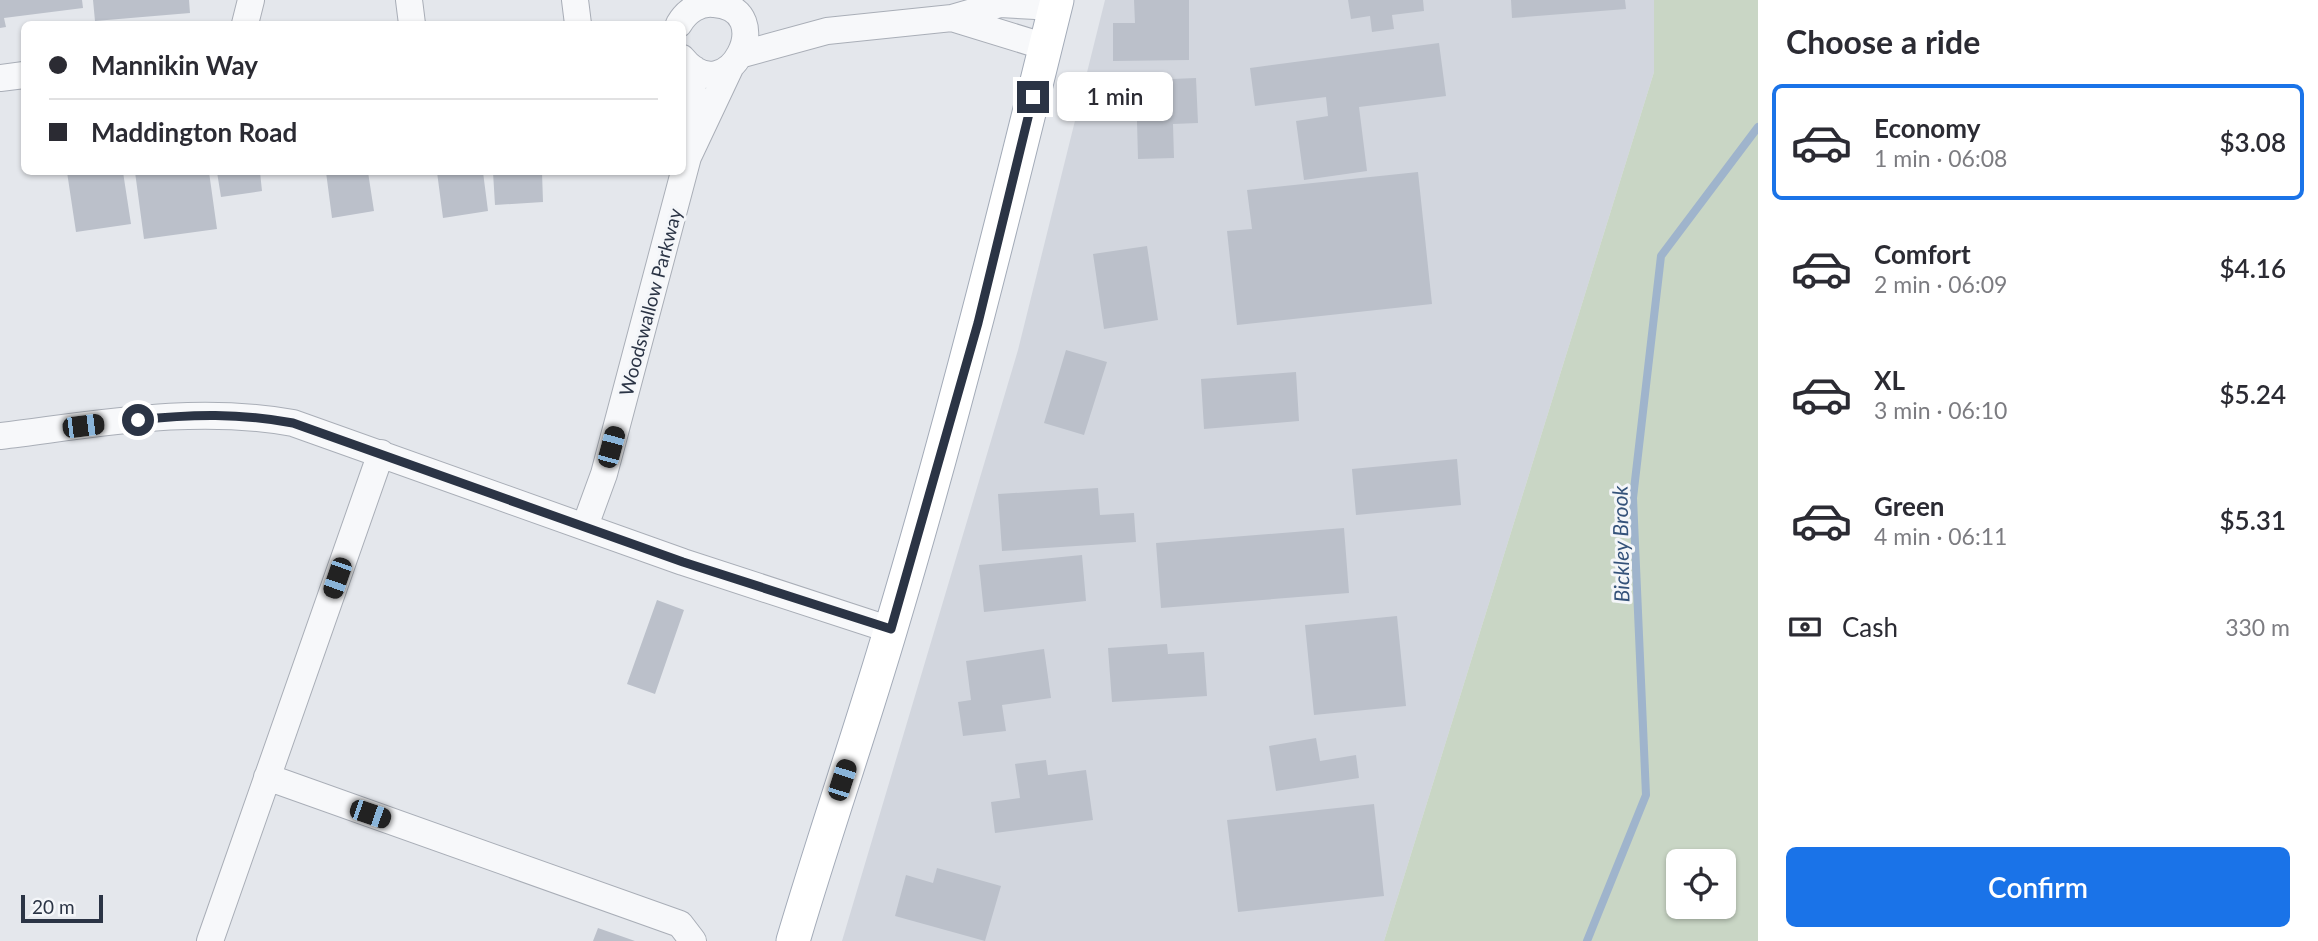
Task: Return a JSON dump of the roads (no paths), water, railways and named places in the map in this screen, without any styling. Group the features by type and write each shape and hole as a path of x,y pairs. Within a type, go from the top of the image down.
{"main road":[{"path":"793,941 825,830 891,629 978,323 1056,4"}],"street":[{"path":"246,21 251,0"},
{"path":"409,0 412,21"},
{"path":"575,0 578,21"},
{"path":"681,21 690,11 715,3 737,14 746,35 736,61"},
{"path":"744,26 827,31 952,18 1000,4 1056,4"},
{"path":"952,18 1046,47"},
{"path":"688,64 718,73 736,61 827,31"},
{"name":"Woodswallow Parkway","path":"686,165 736,61"},
{"name":"Woodswallow Parkway","path":"688,64 688,157"},
{"path":"0,78 21,75"},
{"name":"Woodswallow Parkway","path":"585,526 604,474 683,175"},
{"path":"0,436 194,413 247,415 293,423 683,562 891,629"},
{"path":"210,941 381,453"},
{"path":"267,777 680,924 693,941"}],"waterway":[{"name":"Bickley Brook","path":"1587,941 1646,795 1633,498 1661,256 1758,127"}]}
